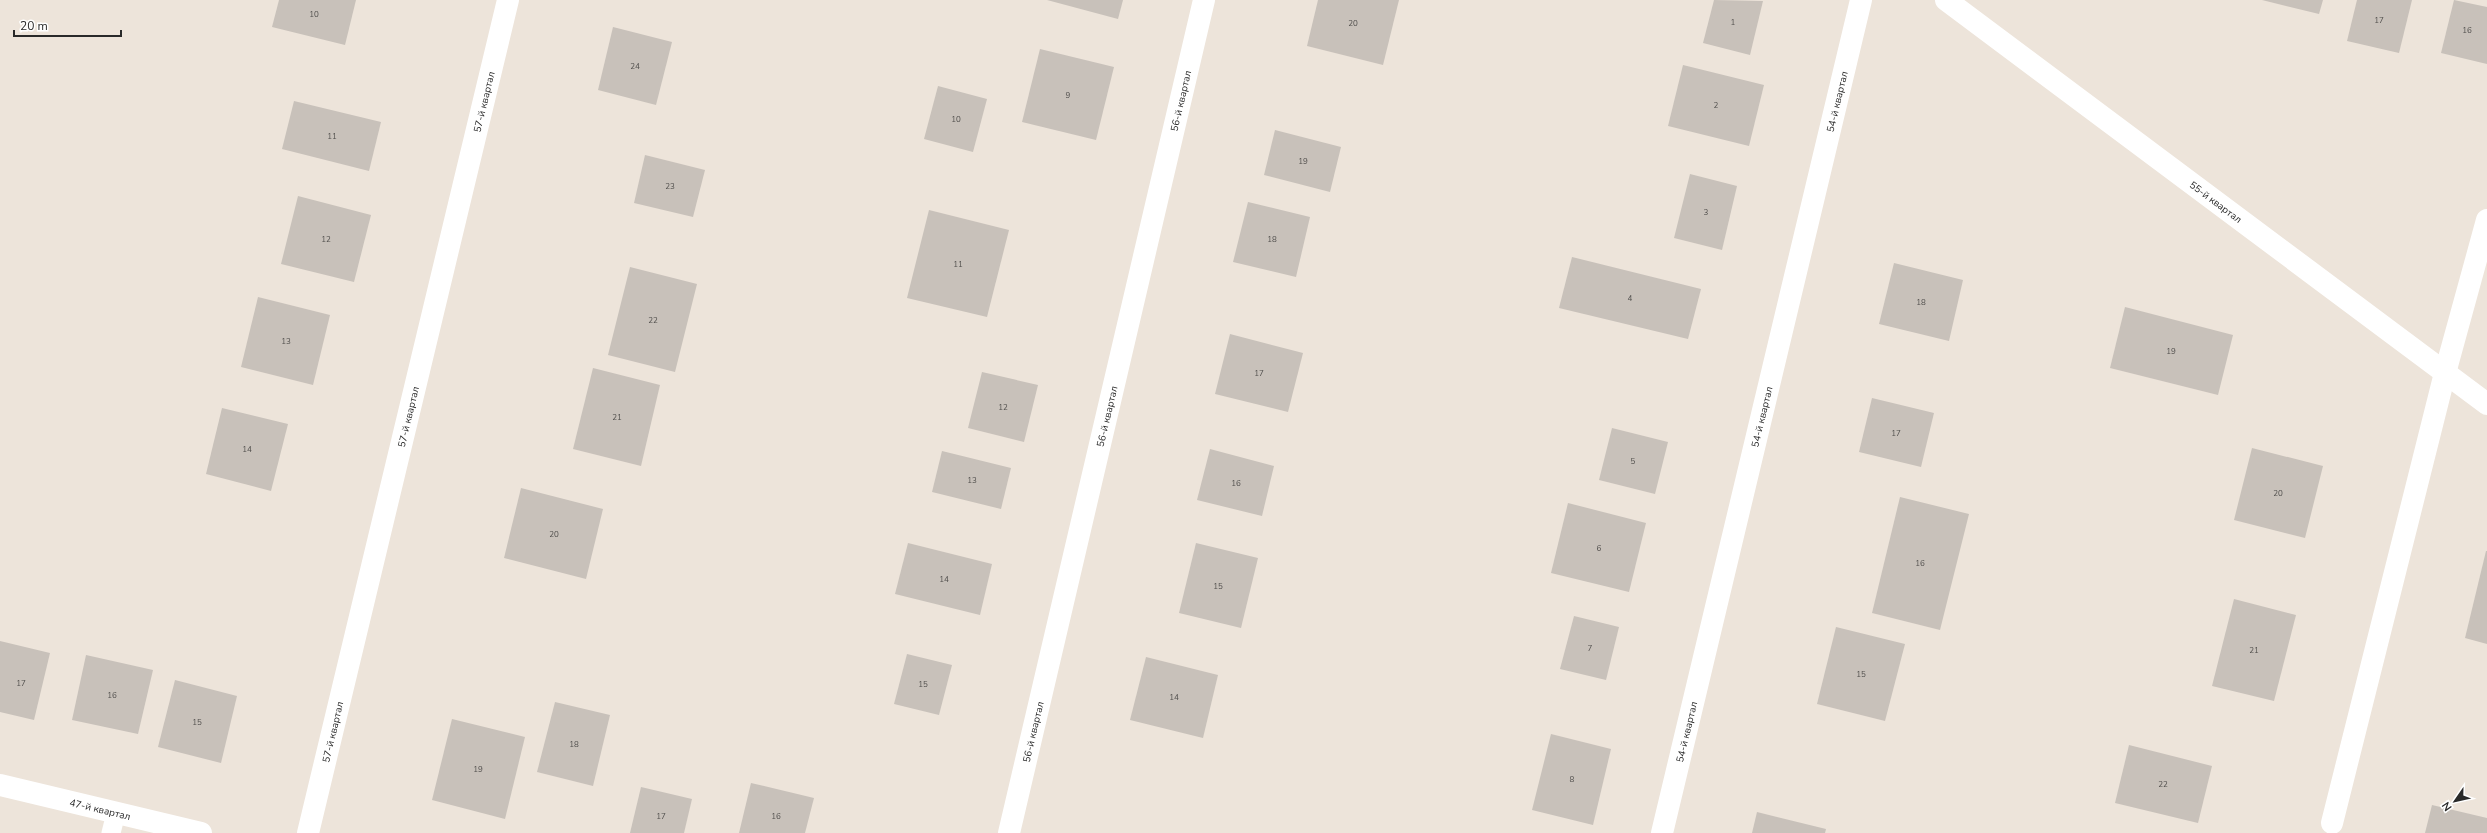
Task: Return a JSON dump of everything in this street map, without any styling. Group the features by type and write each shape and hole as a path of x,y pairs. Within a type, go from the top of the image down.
{"street":[{"name":"57-й квартал","path":"308,833 508,0"},
{"name":"56-й квартал","path":"1009,833 1204,0"},
{"name":"54-й квартал","path":"1662,833 1861,0"},
{"name":"55-й квартал","path":"1946,0 2487,404"},
{"path":"2332,823 2445,373 2487,220"},
{"name":"47-й квартал","path":"0,785 113,823 201,833"}],"building":[{"path":"279,0 356,0 345,45 272,27"},
{"path":"1047,0 1123,0 1118,19"},
{"path":"1318,0 1399,0 1383,65 1307,46"},
{"path":"1714,0 1763,1 1750,55 1703,43"},
{"path":"2262,0 2323,0 2319,14"},
{"path":"2357,0 2412,0 2399,53 2347,41"},
{"path":"2454,0 2487,7 2487,64 2441,53"},
{"path":"613,27 672,42 656,105 598,90"},
{"path":"1040,49 1114,67 1096,140 1022,122"},
{"path":"1683,65 1764,85 1749,146 1668,126"},
{"path":"938,86 987,99 973,152 924,139"},
{"path":"294,101 381,122 369,171 282,149"},
{"path":"1275,130 1341,147 1330,192 1264,175"},
{"path":"645,155 705,170 693,217 634,203"},
{"path":"1690,174 1737,186 1722,250 1674,238"},
{"path":"298,196 371,215 354,282 281,264"},
{"path":"1248,202 1310,217 1296,277 1233,262"},
{"path":"929,210 1009,230 987,317 907,298"},
{"path":"1572,257 1701,289 1688,339 1559,308"},
{"path":"1894,263 1963,280 1949,341 1879,324"},
{"path":"630,267 697,284 675,372 608,355"},
{"path":"258,297 330,315 313,385 241,367"},
{"path":"2125,307 2233,335 2218,395 2110,368"},
{"path":"1230,334 1303,353 1288,412 1215,394"},
{"path":"593,368 660,385 641,466 573,449"},
{"path":"982,372 1038,385 1024,442 968,428"},
{"path":"1872,398 1934,413 1921,467 1859,452"},
{"path":"222,408 288,424 271,491 206,474"},
{"path":"1612,428 1668,442 1655,494 1599,480"},
{"path":"2252,448 2323,466 2305,538 2234,520"},
{"path":"1210,449 1274,466 1262,516 1197,500"},
{"path":"942,451 1011,468 1001,509 932,492"},
{"path":"521,488 603,509 586,579 504,558"},
{"path":"1900,497 1969,514 1940,630 1872,613"},
{"path":"1568,503 1646,523 1629,592 1551,573"},
{"path":"908,543 992,564 980,615 895,594"},
{"path":"1196,543 1258,558 1241,628 1179,613"},
{"path":"2487,551 2487,644 2465,638"},
{"path":"2234,599 2296,615 2274,701 2212,686"},
{"path":"1574,616 1619,627 1606,680 1560,669"},
{"path":"1836,627 1905,644 1885,721 1817,704"},
{"path":"0,641 50,653 34,720 0,712"},
{"path":"907,654 952,665 939,715 894,704"},
{"path":"86,655 153,670 138,734 72,720"},
{"path":"1146,657 1218,675 1203,738 1130,720"},
{"path":"175,680 237,696 221,763 158,747"},
{"path":"555,702 610,715 593,786 537,772"},
{"path":"452,719 525,737 505,819 432,800"},
{"path":"1551,734 1611,749 1593,825 1532,810"},
{"path":"2129,745 2212,766 2198,823 2115,803"},
{"path":"751,783 814,798 805,833 739,833"},
{"path":"641,787 692,799 684,833 630,833"},
{"path":"2432,805 2487,818 2487,833 2425,833"},
{"path":"1757,812 1826,829 1825,833 1752,833"}]}
